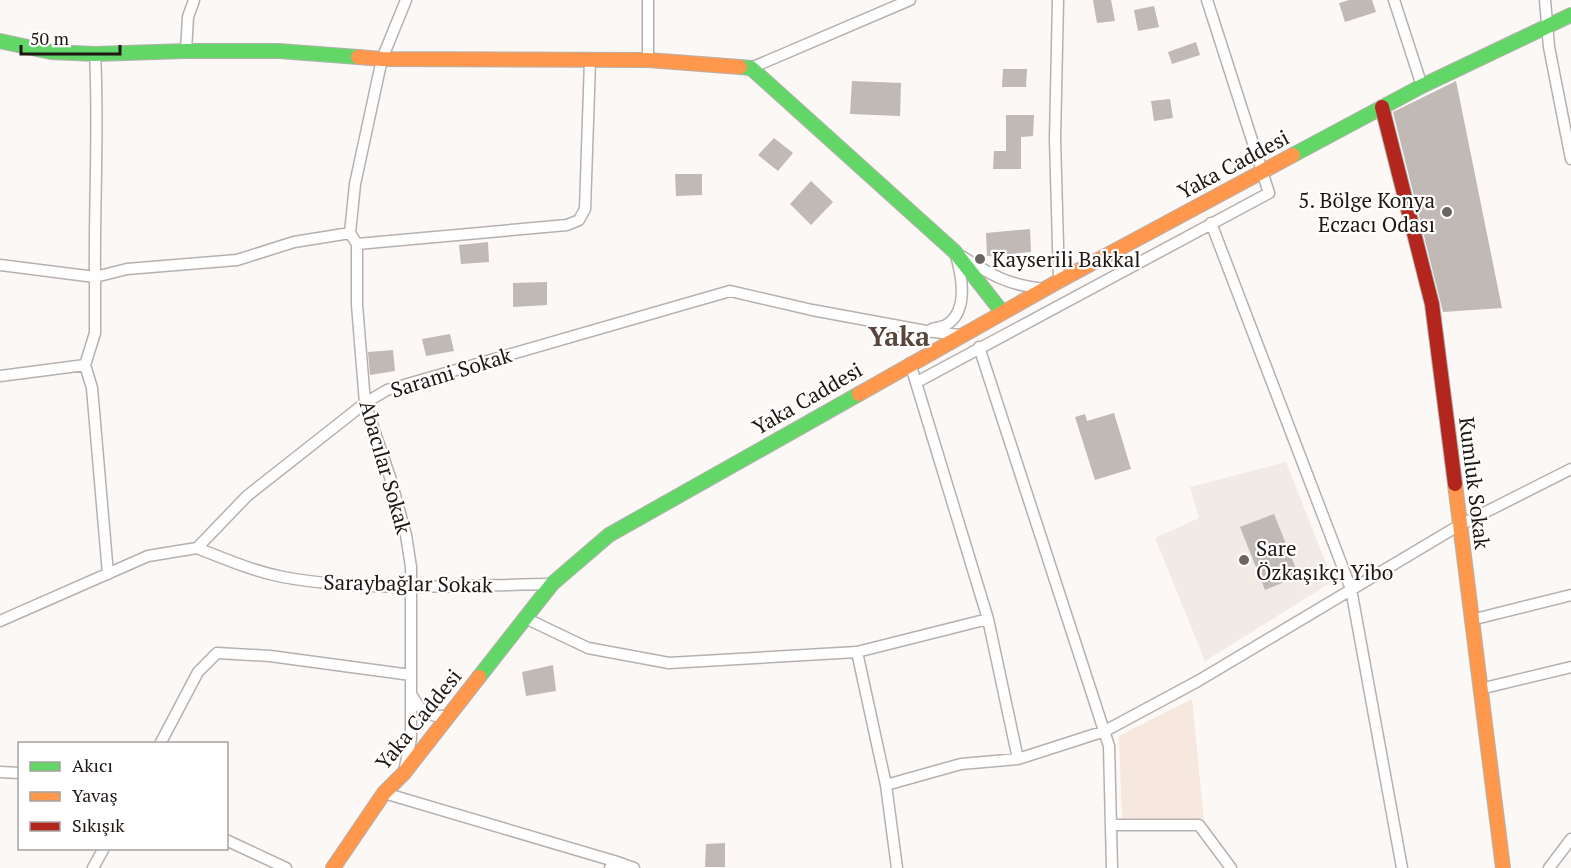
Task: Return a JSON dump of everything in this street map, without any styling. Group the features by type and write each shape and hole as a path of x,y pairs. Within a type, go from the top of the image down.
{"street":[{"path":"186,51 188,17 194,0"},
{"path":"406,0 382,58 355,184 350,233 357,244 567,225 579,219 585,209 590,61"},
{"path":"648,0 648,60"},
{"path":"0,41 51,52 95,54 279,51 382,58 648,60 751,68 910,0"},
{"path":"1058,0 1055,139 1059,281"},
{"path":"917,382 1269,193 1207,0"},
{"path":"1394,0 1422,86"},
{"path":"1545,0 1549,47 1571,159"},
{"name":"Yaka Caddesi","path":"333,868 384,793 404,772 552,584 609,535 910,363 1059,281 1422,86 1571,15"},
{"path":"95,54 98,109 94,198 95,333 85,364 92,388 108,574"},
{"path":"751,68 955,252 1002,312"},
{"name":"Kumluk Sokak","path":"1382,107 1432,304 1458,526 1503,868"},
{"path":"1212,224 1351,589 1402,868"},
{"path":"0,265 94,277 127,269 237,260 294,242 350,233"},
{"name":"Abacılar Sokak","path":"357,244 357,305 365,403 390,477 406,535 411,567 411,739 404,772"},
{"path":"955,252 1004,281 1045,289"},
{"path":"926,331 947,325 958,311 962,293 961,275 955,252"},
{"name":"Sarami Sokak","path":"197,548 246,496 365,403 387,390 730,291 926,331 960,335"},
{"path":"979,347 1105,730 1109,746 1112,868"},
{"path":"910,363 988,619 1018,759"},
{"path":"0,376 85,364"},
{"path":"886,785 961,764 1018,759 1105,730 1198,681 1458,526 1571,469"},
{"path":"0,621 148,556 197,548"},
{"name":"Saraybağlar Sokak","path":"197,548 239,565 283,577 346,585 552,584"},
{"path":"1471,620 1571,595"},
{"path":"525,618 588,648 669,663 857,652 988,619"},
{"path":"857,652 886,785 897,868"},
{"path":"161,742 198,672 217,653 270,656 411,675"},
{"path":"1480,689 1571,666"},
{"path":"411,694 418,707 427,714 439,717 448,715"},
{"path":"0,772 18,773"},
{"path":"384,793 612,865 634,868"},
{"path":"1112,825 1199,825 1231,868"},
{"path":"1549,868 1571,838"},
{"path":"228,841 286,868"},
{"path":"93,868 103,850"}],"shaded area":[{"name":"Sare Özkaşıkçı Yibo","path":"1286,462 1333,581 1205,661 1155,538 1199,518 1190,487"},
{"path":"1192,699 1204,821 1122,819 1119,736"}],"building":[{"path":"1093,0 1111,0 1115,21 1097,23"},
{"path":"1349,0 1372,0 1376,12 1345,22 1339,3"},
{"path":"1154,6 1159,27 1138,31 1134,10"},
{"path":"1196,42 1200,55 1172,64 1168,52"},
{"path":"1003,69 1027,69 1026,87 1002,87"},
{"path":"852,81 901,83 900,116 850,114"},
{"name":"5. Bölge Konya Eczacı Odası","path":"1456,81 1502,308 1443,312 1393,112"},
{"path":"1170,99 1173,118 1154,121 1151,101"},
{"path":"1006,115 1034,115 1033,136 1021,137 1021,169 993,169 994,151 1006,151"},
{"path":"774,138 793,153 778,171 758,155"},
{"path":"675,174 702,174 702,195 676,196"},
{"path":"811,181 833,202 811,225 790,204"},
{"path":"1030,229 1031,252 987,256 986,233"},
{"path":"488,242 489,262 461,264 459,245"},
{"path":"547,282 547,305 513,307 513,283"},
{"path":"450,334 454,351 426,356 422,339"},
{"path":"393,350 395,371 370,375 368,352"},
{"path":"1114,413 1131,469 1095,480 1075,417 1085,414 1087,421"},
{"path":"1274,514 1299,576 1265,590 1240,527"},
{"path":"553,665 556,691 526,696 522,672"},
{"path":"725,843 725,867 705,867 706,844"}],"traffic: fast":[{"path":"1293,155 1422,86 1571,15"},
{"path":"0,41 51,52 95,54 279,51 358,57"},
{"path":"740,67 751,68 955,252 1002,312"},
{"path":"479,677 552,584 609,535 859,394"}],"traffic: slow":[{"path":"358,57 648,60 740,67"},
{"path":"859,394 1059,281 1293,155"},
{"path":"1455,484 1503,868"},
{"path":"333,868 384,793 404,773 479,677"}],"traffic: jam":[{"path":"1382,107 1432,304 1455,484"}],"place":[{"name":"5. Bölge Konya Eczacı Odası","path":"1447,212"},
{"name":"Kayserili Bakkal","path":"980,259"},
{"name":"Sare Özkaşıkçı Yibo","path":"1244,560"}],"district":[{"name":"Yaka","path":"899,336"}]}
